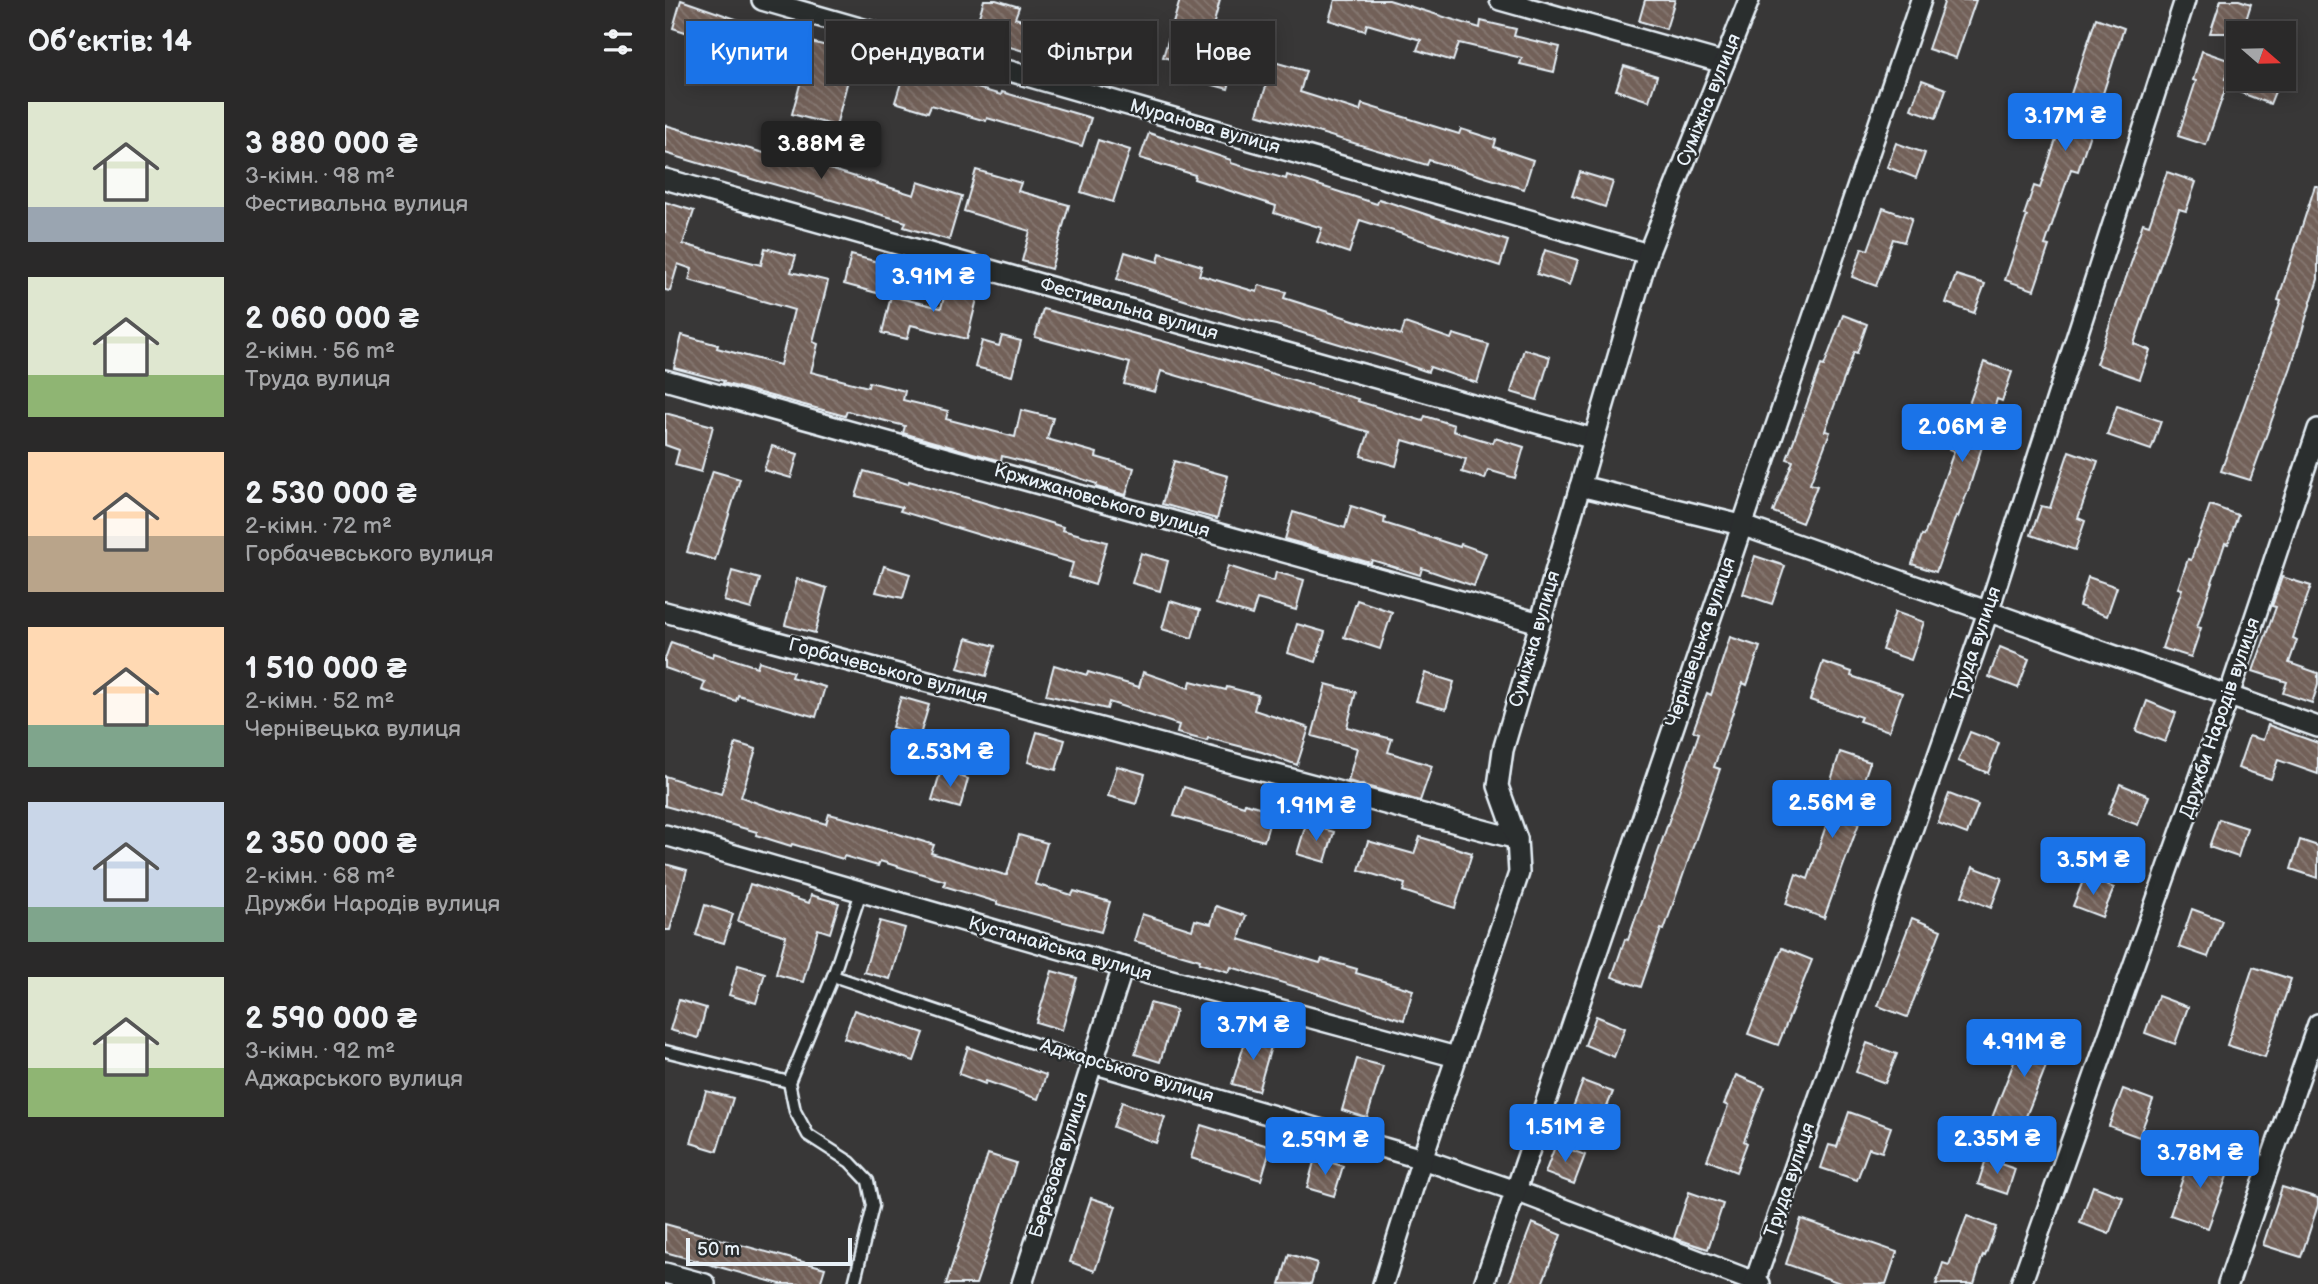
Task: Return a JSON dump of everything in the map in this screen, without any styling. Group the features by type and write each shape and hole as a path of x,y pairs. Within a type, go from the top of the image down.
{"street":[{"name":"Муранова вулиця","path":"762,0 1648,254"},
{"path":"1500,0 1724,63"},
{"name":"Суміжна вулиця","path":"1383,1284 1422,1159 1519,873 1517,839 1498,786 1503,750 1648,254 1749,0"},
{"name":"Чернівецька вулиця","path":"1484,1284 1921,0"},
{"name":"Труда вулиця","path":"1756,1283 1987,612 2185,0"},
{"name":"Фестивальна вулиця","path":"665,179 1594,439"},
{"name":"Кржижановського вулиця","path":"665,380 1540,623"},
{"name":"Дружби Народів вулиця","path":"2021,1284 2229,695 2318,429"},
{"path":"1580,486 1741,525 2318,727"},
{"name":"Горбачевського вулиця","path":"665,612 1517,839"},
{"name":"Кустанайська вулиця","path":"665,835 1123,967 1456,1057"},
{"name":"Березова вулиця","path":"1022,1284 1123,967"},
{"path":"2228,1284 2318,1024"},
{"name":"Аджарського вулиця","path":"1092,1063 1422,1159 1516,1191 1756,1283"},
{"path":"665,1273 705,1284"}],"lane":[{"path":"854,1284 873,1206 868,1181 850,1162 808,1135 795,1111 789,1082 833,976 861,892"},
{"name":"Аджарського вулиця","path":"833,976 1092,1063"},
{"path":"665,1051 789,1082"}],"building":[{"path":"681,0 741,21 686,21 686,32 673,28"},
{"path":"984,0 996,0 1019,7 1015,18 1025,21 1023,21 1023,51 1009,47 1009,21 978,21"},
{"path":"1180,0 1220,0 1214,21 1174,21"},
{"path":"1335,0 1389,0 1480,28 1481,21 1516,29 1514,36 1560,47 1554,72 1520,64 1522,58 1459,43 1453,61 1417,50 1421,40 1367,24 1365,31 1329,20"},
{"path":"1645,0 1675,0 1666,29 1639,21"},
{"path":"1945,0 1976,0 1956,58 1928,49"},
{"path":"2221,0 2239,0 2251,4 2246,21 2226,21 2226,33 2210,33"},
{"path":"2096,18 2124,28 2078,171 2071,169 2045,245 2049,246 2034,290 2005,280 2027,216 2024,215 2034,186 2040,188"},
{"path":"1171,30 1171,59 1163,57"},
{"path":"812,42 826,46 826,84 847,84 836,126 792,114 800,84 812,84"},
{"path":"2202,51 2226,59 2226,87 2206,145 2178,136 2196,81 2193,80"},
{"path":"1275,62 1306,71 1300,92 1360,111 1362,104 1459,134 1461,129 1496,140 1494,147 1533,160 1524,189 1429,160 1427,165 1257,114 1267,84 1275,84"},
{"path":"1624,66 1657,76 1649,101 1616,90"},
{"path":"1922,80 1946,89 1936,118 1911,109"},
{"path":"901,84 963,84 1001,95 1002,92 1091,118 1082,146 987,118 986,121 931,105 928,112 895,102"},
{"path":"1210,84 1229,84 1228,89"},
{"path":"2236,91 2275,91 2270,104"},
{"path":"665,125 778,157 781,145 819,157 817,165 914,195 918,182 962,196 949,240 904,227 906,222 665,153"},
{"path":"1149,133 1231,160 1231,163 1286,179 1287,175 1377,204 1379,199 1508,241 1500,266 1360,220 1349,253 1317,242 1322,228 1274,213 1276,206 1194,179 1195,175 1140,158"},
{"path":"1098,140 1130,150 1113,202 1081,192"},
{"path":"1896,143 1925,153 1916,178 1887,167"},
{"path":"976,170 1021,183 1018,191 1069,205 1051,269 1022,261 1030,231 964,211"},
{"path":"1580,172 1613,182 1605,207 1572,196"},
{"path":"2167,172 2196,182 2186,211 2179,209 2134,344 2150,350 2140,379 2096,364 2143,223 2149,225"},
{"path":"2315,186 2318,186 2318,279 2291,367 2250,480 2221,471 2281,301 2278,300"},
{"path":"665,202 694,211 683,244 761,265 765,248 796,256 791,272 828,281 813,342 818,344 811,372 868,387 869,382 905,391 903,400 948,411 946,419 1015,437 1021,410 1053,418 1047,439 1097,453 1096,457 1134,468 1126,495 1096,487 1097,484 1059,471 1002,456 1001,461 903,433 905,426 847,411 845,416 674,368 682,335 718,345 717,348 780,365 794,310 689,280 692,269 678,264 670,291 665,290"},
{"path":"1883,208 1912,218 1904,242 1893,239 1876,286 1852,277 1862,248 1868,250"},
{"path":"1545,250 1578,260 1570,285 1537,274"},
{"path":"1125,252 1158,262 1160,253 1202,266 1199,275 1257,292 1259,285 1286,292 1284,298 1401,335 1405,323 1451,339 1453,334 1489,345 1477,383 1430,367 1428,372 1117,279"},
{"path":"851,255 882,263 882,267 891,269 884,295 844,284"},
{"path":"1956,275 1985,284 1974,313 1946,303"},
{"path":"948,283 979,291 967,339 911,325 907,339 882,333 891,296 941,308"},
{"path":"1043,309 1173,344 1423,421 1425,416 1454,425 1453,431 1493,443 1495,438 1524,447 1515,478 1488,470 1485,479 1462,472 1466,459 1403,440 1396,466 1361,456 1369,432 1161,371 1155,392 1124,384 1130,363 1035,337"},
{"path":"1843,315 1867,324 1825,431 1830,432 1810,484 1817,486 1802,523 1773,512 1793,461 1787,459 1821,365 1824,366"},
{"path":"1002,336 1021,341 1012,376 975,367 982,341 999,346"},
{"path":"1524,349 1550,357 1537,400 1511,392"},
{"path":"1984,362 2012,372 2002,401 1997,399 1969,488 1936,572 1912,564 1954,451 1949,449 1958,420 1963,421"},
{"path":"2117,406 2161,421 2151,450 2107,435"},
{"path":"665,413 713,426 701,472 675,465 679,450 665,445"},
{"path":"772,446 798,454 791,478 764,470"},
{"path":"2069,451 2098,461 2078,518 2085,521 2075,550 2031,535 2041,506 2050,508"},
{"path":"1174,461 1228,476 1217,519 1162,504"},
{"path":"713,471 740,479 715,560 687,552"},
{"path":"864,471 982,502 1063,527 1062,530 1107,542 1095,585 1069,577 1073,563 900,511 902,507 856,496"},
{"path":"2210,505 2238,515 2228,544 2225,543 2197,627 2201,628 2191,657 2162,648 2182,589 2178,588"},
{"path":"1351,506 1385,517 1384,523 1486,553 1474,586 1422,568 1420,575 1372,560 1371,563 1285,539 1293,512 1345,528"},
{"path":"1141,553 1168,561 1160,591 1132,583"},
{"path":"1755,556 1785,566 1772,604 1743,594"},
{"path":"884,566 910,574 903,598 876,592"},
{"path":"1228,566 1274,581 1276,572 1304,580 1296,610 1257,599 1252,615 1216,604"},
{"path":"732,571 760,579 751,609 724,601"},
{"path":"2088,577 2117,587 2107,616 2079,606"},
{"path":"2282,577 2311,586 2293,638 2297,640 2289,663 2318,673 2318,685 2312,703 2283,693 2287,682 2253,671 2276,607 2272,606"},
{"path":"797,579 827,588 815,633 785,625"},
{"path":"1357,600 1392,612 1380,649 1344,637"},
{"path":"1170,601 1200,610 1192,638 1162,629"},
{"path":"1895,612 1924,622 1911,660 1882,650"},
{"path":"1297,624 1325,632 1316,662 1288,653"},
{"path":"1730,637 1760,647 1747,685 1743,683 1714,767 1720,769 1664,930 1661,929 1641,987 1612,977 1625,939 1628,940 1699,733 1693,731 1707,693 1711,695"},
{"path":"967,638 995,646 986,676 958,668"},
{"path":"671,642 713,657 714,653 757,667 759,661 793,672 791,677 825,687 816,717 738,695 736,701 702,690 705,682 665,668"},
{"path":"2000,647 2029,659 2018,688 1989,677"},
{"path":"1823,662 1852,672 1851,676 1902,693 1889,731 1859,721 1861,717 1810,700"},
{"path":"1054,665 1139,687 1143,672 1189,688 1191,681 1258,695 1254,710 1309,728 1297,765 1262,752 1177,733 1179,725 1109,702 1107,709 1046,695"},
{"path":"1425,673 1454,682 1446,709 1416,701"},
{"path":"1326,684 1356,692 1347,727 1392,739 1388,752 1432,766 1420,801 1348,781 1357,748 1312,736"},
{"path":"901,697 929,705 920,735 892,727"},
{"path":"2147,701 2176,713 2165,742 2136,731"},
{"path":"2268,725 2318,743 2318,774 2278,760 2271,779 2238,768 2249,736 2263,740"},
{"path":"1037,732 1065,740 1056,770 1028,762"},
{"path":"1970,732 1999,743 1988,773 1958,761"},
{"path":"736,743 756,749 741,797 760,804 826,824 829,814 860,822 934,845 931,853 1005,875 1019,835 1047,843 1035,884 1072,895 1074,891 1110,902 1101,932 997,904 944,886 945,881 880,861 878,866 792,844 791,846 756,835 757,832 665,806 665,776 721,794"},
{"path":"1840,752 1870,762 1850,820 1859,823 1824,918 1786,904 1796,874 1808,879 1837,793 1828,790"},
{"path":"1117,766 1145,774 1136,804 1108,796"},
{"path":"941,770 968,779 960,808 932,800"},
{"path":"2120,784 2149,796 2138,825 2108,814"},
{"path":"1184,787 1244,806 1245,803 1273,811 1264,841 1174,816"},
{"path":"1949,794 1978,805 1967,834 1938,823"},
{"path":"2219,819 2247,828 2238,857 2209,847"},
{"path":"1306,824 1334,832 1325,862 1297,854"},
{"path":"1420,837 1472,853 1455,908 1403,891 1405,884 1359,870 1368,841 1414,854"},
{"path":"2300,840 2318,846 2318,878 2291,869"},
{"path":"665,864 687,870 670,930 665,930"},
{"path":"1973,867 2002,878 1991,908 1962,896"},
{"path":"2085,876 2114,888 2102,917 2073,906"},
{"path":"750,884 809,903 811,895 839,903 830,933 818,929 803,982 776,974 786,936 738,921"},
{"path":"705,905 733,914 724,943 696,935"},
{"path":"1216,906 1246,916 1239,939 1320,963 1322,959 1357,969 1356,973 1413,990 1404,1020 1231,967 1229,972 1199,963 1200,960 1134,941 1142,914 1192,930 1195,920 1211,924"},
{"path":"2192,909 2222,920 2208,957 2179,947"},
{"path":"1912,918 1941,930 1907,1017 1878,1006"},
{"path":"880,921 905,928 890,979 864,972"},
{"path":"1782,948 1812,960 1778,1045 1748,1034"},
{"path":"738,965 765,973 756,1003 729,995"},
{"path":"2253,967 2291,979 2265,1057 2227,1045"},
{"path":"1052,971 1077,978 1062,1030 1036,1022"},
{"path":"2158,996 2188,1007 2175,1044 2145,1033"},
{"path":"679,1000 706,1008 698,1038 670,1030"},
{"path":"1150,1003 1176,1010 1160,1062 1135,1054"},
{"path":"854,1010 924,1033 914,1061 844,1038"},
{"path":"1596,1016 1625,1028 1614,1057 1585,1045"},
{"path":"2027,1029 2056,1041 2021,1129 1992,1118"},
{"path":"1248,1032 1273,1040 1258,1091 1232,1084"},
{"path":"1867,1043 1897,1054 1885,1083 1856,1072"},
{"path":"968,1047 1046,1075 1038,1099 959,1074"},
{"path":"1357,1059 1383,1066 1367,1118 1342,1110"},
{"path":"1736,1075 1765,1087 1744,1141 1747,1143 1736,1172 1707,1160 1728,1106 1724,1104"},
{"path":"1583,1081 1613,1092 1601,1121 1572,1110"},
{"path":"2123,1089 2153,1100 2139,1137 2109,1126"},
{"path":"706,1091 733,1098 717,1151 691,1143"},
{"path":"1122,1102 1165,1117 1156,1143 1113,1127"},
{"path":"1849,1112 1891,1127 1882,1152 1869,1148 1857,1180 1821,1168 1829,1145 1837,1147"},
{"path":"1201,1125 1271,1147 1261,1180 1191,1158"},
{"path":"1556,1144 1585,1155 1574,1184 1545,1173"},
{"path":"2192,1152 2231,1165 2208,1228 2170,1215"},
{"path":"988,1154 1016,1163 976,1284 946,1284"},
{"path":"1315,1158 1343,1166 1334,1196 1307,1188"},
{"path":"1986,1159 2015,1169 2007,1194 1978,1184"},
{"path":"2093,1186 2123,1197 2109,1234 2080,1223"},
{"path":"2282,1187 2318,1198 2301,1257 2263,1245"},
{"path":"1689,1192 1723,1204 1708,1249 1674,1238"},
{"path":"1091,1198 1116,1206 1095,1271 1070,1262"},
{"path":"1967,1216 1996,1227 1974,1284 1936,1284 1943,1263 1949,1265"},
{"path":"1801,1219 1897,1252 1886,1284 1843,1284 1786,1264"},
{"path":"1532,1223 1561,1235 1542,1284 1509,1284"},
{"path":"665,1224 825,1268 820,1284 780,1284 665,1252"},
{"path":"1289,1254 1317,1263 1311,1284 1280,1284"}]}
